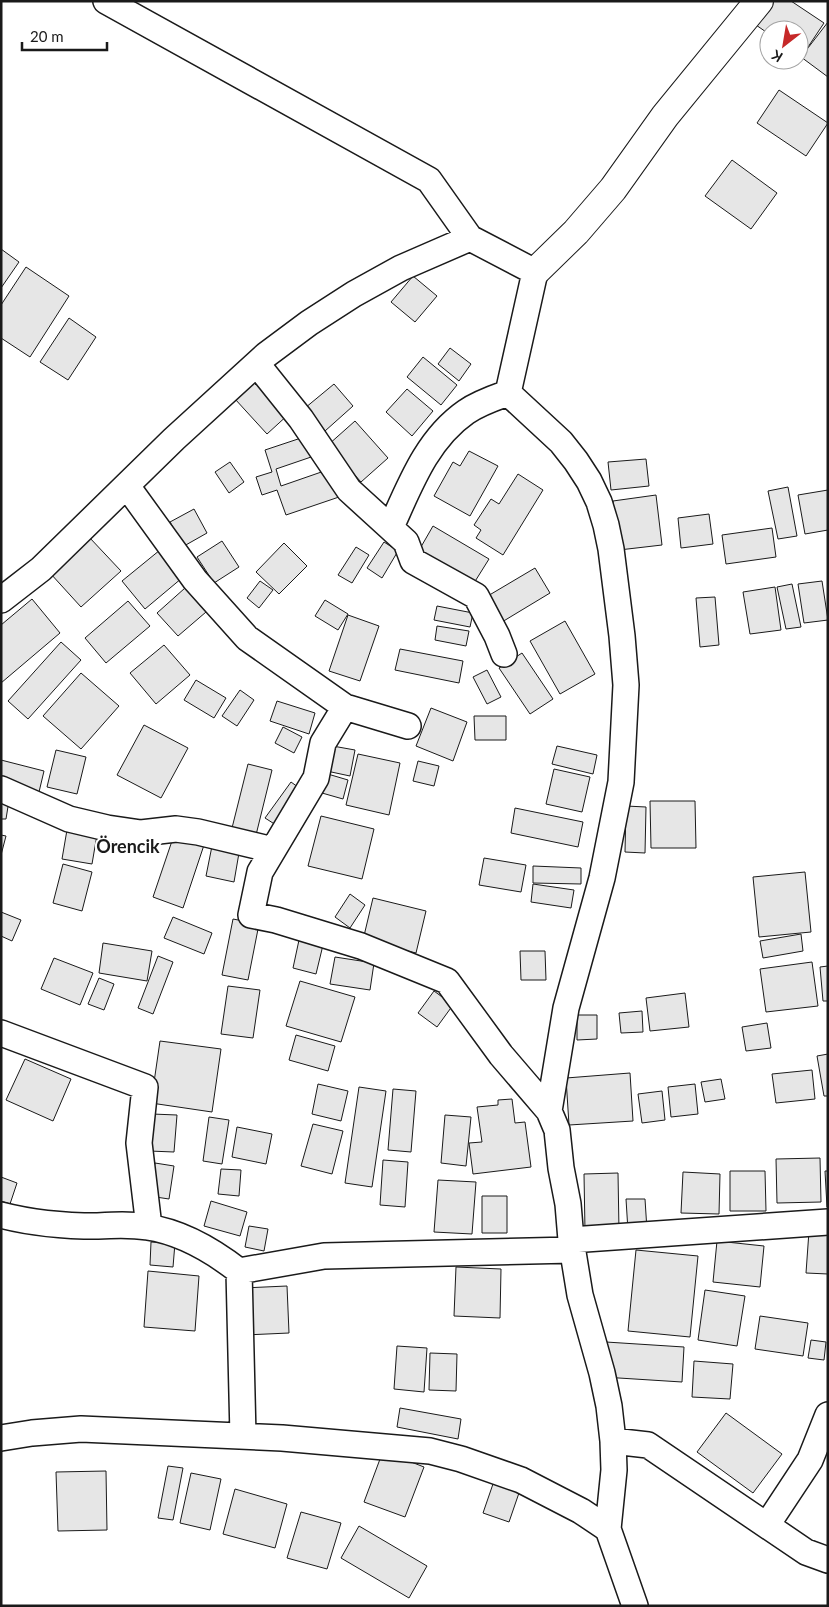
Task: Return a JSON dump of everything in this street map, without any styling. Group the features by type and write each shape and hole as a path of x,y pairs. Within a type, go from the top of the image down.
{"street":[{"path":"106,1 429,180 470,238 536,272"},
{"path":"508,393 536,272 576,232 613,189 665,116 759,1"},
{"path":"1,600 41,569 174,439 266,355 309,323 354,294 401,268 470,238"},
{"path":"257,364 301,419 349,490 406,542 413,561 476,596 497,636 504,654"},
{"path":"391,527 413,478 438,438 467,412 487,401 508,393"},
{"path":"508,393 561,442 589,481 599,502 606,525 618,592 626,685 621,782 615,820 602,878 566,1008 549,1111"},
{"path":"127,486 195,580 247,638 345,707 408,726"},
{"path":"345,707 323,743 316,778 260,872 251,915 276,920 362,946 447,981 501,1055 549,1111 557,1130 580,1295 604,1381 614,1441 613,1490 608,1529 636,1606"},
{"path":"1,789 69,819 107,828 141,833 176,829 198,832 273,850"},
{"path":"1,1033 145,1087 139,1143 149,1227"},
{"path":"1,1215 36,1222 66,1225 126,1224 171,1232 217,1254 240,1271 324,1256 572,1245 828,1222"},
{"path":"240,1271 243,1436"},
{"path":"767,1525 810,1460 828,1415"},
{"path":"1,1438 32,1433 81,1429 243,1436 430,1451 461,1459 521,1480 551,1494 608,1529"},
{"path":"614,1441 648,1445 806,1552 828,1560"}],"building":[{"path":"773,1 791,1 824,23 809,46 809,20 760,20"},
{"path":"828,22 828,77 809,63 809,47"},
{"path":"779,90 828,123 806,156 757,123"},
{"path":"732,160 777,193 751,229 705,196"},
{"path":"1,249 19,262 1,288"},
{"path":"26,267 69,296 30,357 1,338 1,305"},
{"path":"413,276 437,296 415,322 391,302"},
{"path":"69,318 96,337 68,380 40,362"},
{"path":"450,348 471,364 459,381 438,364"},
{"path":"423,357 457,385 441,405 407,377"},
{"path":"258,378 290,413 267,434 235,399"},
{"path":"334,384 353,406 325,431 305,408"},
{"path":"407,389 433,411 412,436 386,412"},
{"path":"355,421 388,458 361,482 328,445"},
{"path":"310,435 317,455 276,469 281,486 330,469 339,497 286,515 277,490 262,495 256,477 272,472 265,450"},
{"path":"469,451 498,466 470,516 434,496 453,462 460,466"},
{"path":"646,459 649,486 611,490 608,462"},
{"path":"230,462 244,482 229,493 215,472"},
{"path":"518,474 543,490 503,555 476,538 481,530 474,525 491,499 499,504"},
{"path":"788,487 797,536 778,539 768,491"},
{"path":"828,490 828,530 805,534 798,495"},
{"path":"656,495 662,545 619,550 613,501"},
{"path":"194,509 207,533 184,546 170,522"},
{"path":"709,514 713,544 681,548 678,518"},
{"path":"433,526 489,559 469,591 414,559"},
{"path":"772,528 776,557 726,564 722,535"},
{"path":"89,537 121,571 81,607 50,573"},
{"path":"222,541 239,567 214,583 197,557"},
{"path":"384,542 398,551 382,578 367,568"},
{"path":"284,543 307,566 279,594 256,572"},
{"path":"356,547 369,555 352,583 338,575"},
{"path":"160,550 182,578 145,609 122,581"},
{"path":"535,568 550,593 497,625 481,600"},
{"path":"260,581 273,590 259,608 247,598"},
{"path":"822,581 828,620 804,623 798,584"},
{"path":"792,584 801,627 786,629 777,587"},
{"path":"775,587 781,630 750,634 743,592"},
{"path":"185,588 206,612 178,636 157,613"},
{"path":"715,597 719,645 700,647 696,598"},
{"path":"32,599 60,633 1,683 1,625"},
{"path":"325,600 348,614 338,630 315,616"},
{"path":"128,601 150,626 106,663 85,638"},
{"path":"437,606 473,613 470,627 434,620"},
{"path":"348,615 379,626 360,681 329,671"},
{"path":"565,621 595,674 560,694 530,641"},
{"path":"437,626 469,631 466,646 435,640"},
{"path":"61,642 81,660 28,719 8,701"},
{"path":"164,645 190,675 156,704 130,673"},
{"path":"400,649 463,661 459,683 395,670"},
{"path":"522,653 553,699 530,714 499,668"},
{"path":"487,670 501,697 487,704 473,677"},
{"path":"81,673 119,706 81,749 43,716"},
{"path":"196,680 226,698 214,718 184,700"},
{"path":"240,690 254,700 237,726 222,716"},
{"path":"277,701 315,713 309,734 270,721"},
{"path":"431,708 467,722 453,761 416,746"},
{"path":"474,716 506,716 506,740 475,740"},
{"path":"144,725 188,748 161,798 117,775"},
{"path":"283,727 302,737 294,753 275,743"},
{"path":"327,745 355,750 350,776 322,770"},
{"path":"557,746 597,755 593,774 552,764"},
{"path":"56,750 86,757 77,794 47,787"},
{"path":"358,754 400,763 389,815 346,805"},
{"path":"1,760 44,771 39,792 1,782"},
{"path":"418,761 439,766 434,786 413,781"},
{"path":"248,764 272,770 256,835 232,828"},
{"path":"554,769 590,777 582,812 546,804"},
{"path":"321,772 348,780 343,799 315,791"},
{"path":"291,782 302,790 276,825 265,818"},
{"path":"1,793 10,794 6,819 1,819"},
{"path":"650,801 695,801 696,848 651,848"},
{"path":"626,806 646,807 645,853 625,852"},
{"path":"515,808 583,822 578,847 511,833"},
{"path":"321,816 374,829 362,879 308,866"},
{"path":"68,824 98,829 92,864 62,859"},
{"path":"175,832 205,842 183,908 153,897"},
{"path":"1,835 6,836 1,855"},
{"path":"213,841 240,847 234,882 206,876"},
{"path":"484,858 526,865 521,892 479,885"},
{"path":"63,864 92,872 82,911 53,903"},
{"path":"533,866 581,868 581,884 533,883"},
{"path":"805,872 811,932 759,937 753,877"},
{"path":"533,884 574,890 571,908 531,902"},
{"path":"350,894 365,905 350,928 335,917"},
{"path":"373,898 426,911 416,953 363,940"},
{"path":"1,912 21,920 12,941 1,936"},
{"path":"173,917 212,933 204,954 164,938"},
{"path":"233,919 259,924 248,980 222,975"},
{"path":"801,934 803,951 763,958 760,941"},
{"path":"299,940 323,945 316,974 293,968"},
{"path":"103,943 152,951 147,981 99,973"},
{"path":"520,951 545,951 546,980 521,980"},
{"path":"158,956 173,962 153,1014 138,1008"},
{"path":"335,957 374,963 370,990 330,984"},
{"path":"54,958 93,973 80,1005 41,989"},
{"path":"812,962 818,1006 766,1012 760,969"},
{"path":"828,966 828,1001 823,1001 820,967"},
{"path":"99,978 114,984 104,1010 88,1004"},
{"path":"300,981 355,997 341,1042 286,1026"},
{"path":"228,986 260,990 253,1038 221,1034"},
{"path":"434,991 453,1005 437,1027 418,1013"},
{"path":"685,993 689,1027 650,1031 646,998"},
{"path":"642,1011 643,1032 621,1033 619,1013"},
{"path":"577,1015 597,1015 597,1039 577,1040"},
{"path":"767,1023 771,1048 746,1051 742,1027"},
{"path":"296,1035 335,1046 328,1071 289,1060"},
{"path":"160,1041 221,1049 212,1112 151,1103"},
{"path":"828,1054 828,1096 824,1096 817,1056"},
{"path":"25,1059 71,1079 53,1121 6,1100"},
{"path":"812,1070 815,1099 776,1103 772,1074"},
{"path":"630,1073 633,1121 569,1125 566,1078"},
{"path":"721,1079 725,1099 705,1102 701,1082"},
{"path":"318,1084 348,1091 341,1121 312,1114"},
{"path":"695,1084 698,1114 671,1117 668,1087"},
{"path":"359,1087 386,1091 372,1187 345,1183"},
{"path":"393,1089 416,1091 411,1152 388,1150"},
{"path":"662,1091 665,1120 642,1123 638,1094"},
{"path":"512,1099 515,1123 525,1122 531,1167 473,1174 469,1143 482,1142 477,1107 498,1105 498,1100"},
{"path":"152,1114 177,1115 174,1152 149,1151"},
{"path":"445,1115 471,1117 466,1166 441,1163"},
{"path":"209,1117 229,1120 222,1164 203,1161"},
{"path":"313,1124 343,1131 332,1174 301,1166"},
{"path":"237,1127 272,1134 266,1164 232,1157"},
{"path":"820,1158 821,1202 777,1203 776,1159"},
{"path":"383,1160 408,1162 405,1207 380,1205"},
{"path":"155,1163 174,1166 169,1199 149,1196"},
{"path":"221,1169 241,1170 239,1196 218,1194"},
{"path":"730,1171 765,1171 766,1211 730,1211"},
{"path":"825,1171 828,1171 828,1207 827,1207"},
{"path":"683,1172 720,1174 719,1214 681,1213"},
{"path":"618,1173 619,1231 585,1231 584,1174"},
{"path":"1,1177 17,1183 10,1204 1,1201"},
{"path":"438,1180 476,1182 472,1234 434,1232"},
{"path":"482,1196 507,1196 507,1233 482,1233"},
{"path":"626,1199 645,1199 647,1230 628,1231"},
{"path":"211,1201 247,1212 240,1236 204,1226"},
{"path":"249,1226 268,1229 264,1251 245,1247"},
{"path":"809,1231 828,1232 828,1274 806,1273"},
{"path":"717,1241 764,1246 760,1287 713,1282"},
{"path":"151,1242 175,1243 173,1267 150,1265"},
{"path":"636,1250 698,1256 690,1337 628,1331"},
{"path":"456,1267 501,1269 500,1318 454,1316"},
{"path":"148,1271 199,1276 195,1331 144,1327"},
{"path":"287,1286 289,1333 245,1335 243,1288"},
{"path":"705,1290 745,1296 737,1346 698,1340"},
{"path":"760,1316 808,1323 803,1356 755,1349"},
{"path":"811,1340 826,1342 824,1360 808,1358"},
{"path":"606,1342 684,1347 682,1382 603,1377"},
{"path":"397,1346 427,1348 424,1392 394,1389"},
{"path":"430,1353 457,1354 456,1391 429,1390"},
{"path":"694,1361 733,1364 730,1399 692,1397"},
{"path":"400,1408 461,1419 458,1439 397,1427"},
{"path":"726,1413 782,1454 753,1493 697,1452"},
{"path":"383,1451 424,1467 405,1517 364,1502"},
{"path":"168,1466 183,1468 173,1520 158,1518"},
{"path":"106,1471 107,1530 58,1531 56,1472"},
{"path":"191,1473 221,1479 210,1530 180,1523"},
{"path":"494,1481 520,1490 509,1522 483,1513"},
{"path":"235,1489 287,1504 275,1548 223,1534"},
{"path":"301,1512 341,1523 327,1569 287,1558"},
{"path":"359,1526 427,1566 409,1598 341,1558"}],"district":[{"name":"Örencik","path":"128,847"}]}
